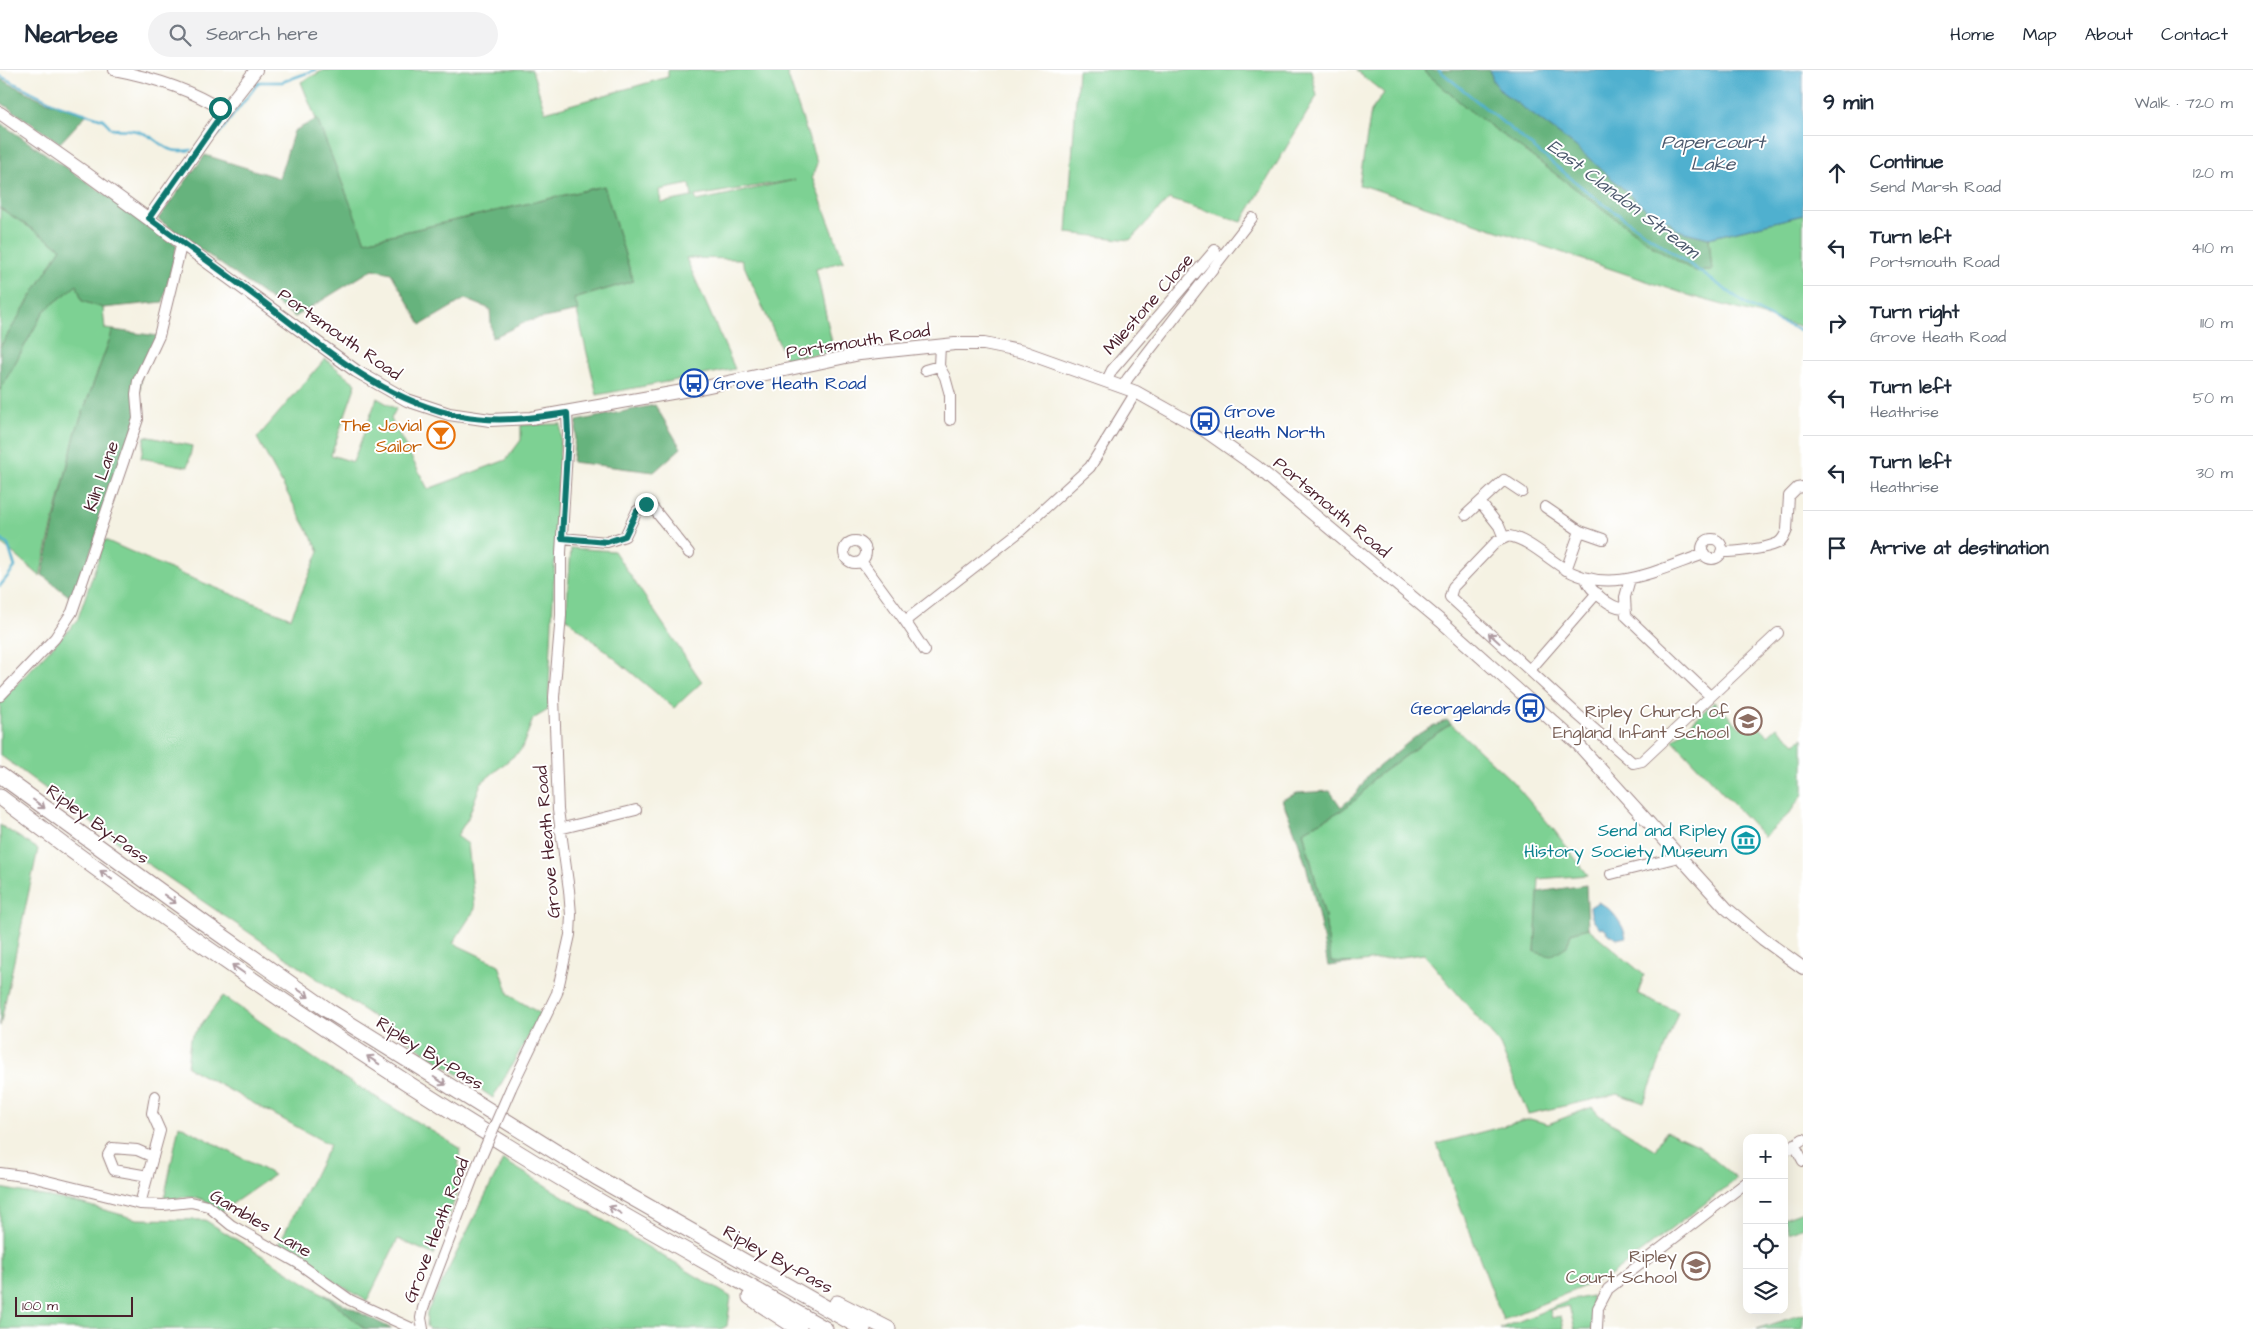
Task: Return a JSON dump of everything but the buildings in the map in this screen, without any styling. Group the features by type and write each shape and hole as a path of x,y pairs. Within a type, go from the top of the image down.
{"highway":[{"name":"Ripley By-Pass","path":"0,775 196,918 329,1011 480,1107 646,1206 863,1329"},
{"name":"Ripley By-Pass","path":"0,797 185,932 320,1026 472,1123 634,1221 825,1329"},
{"path":"646,1206 888,1329"},
{"path":"634,1221 799,1329"}],"main road":[{"path":"149,218 224,111 256,70"},
{"name":"Portsmouth Road","path":"0,114 149,218 356,371 407,400 450,414 490,420 531,418 567,413 700,388 860,354 940,345 984,344 1013,349 1107,380 1136,392 1204,430 1258,468 1443,623 1576,742 1736,918 1803,968"}],"street":[{"path":"114,70 142,72 224,111"},
{"path":"1123,386 1252,218"},
{"name":"Kiln Lane","path":"0,696 55,638 72,612 138,419 136,394 138,381 159,336 182,242"},
{"name":"Milestone Close","path":"1107,380 1112,370 1215,250"},
{"path":"940,345 939,366 945,377 950,395 950,420"},
{"path":"926,370 939,366"},
{"path":"905,622 1019,532 1090,467 1136,392"},
{"name":"Grove Heath Road","path":"423,1329 421,1318 423,1308 478,1164 511,1088 556,993 567,952 571,915 559,829 554,697 560,615 568,434 567,413"},
{"path":"1466,515 1504,480 1522,492"},
{"path":"1721,552 1720,543 1710,539 1702,546 1707,558 1715,558 1721,552 1733,552 1779,542 1785,535 1789,496 1797,488 1803,487"},
{"path":"1480,502 1499,526 1504,538"},
{"path":"562,538 607,542 625,536 637,511 649,503 689,553"},
{"path":"1545,507 1580,531 1603,539"},
{"path":"1566,570 1580,531"},
{"path":"1704,554 1630,579 1617,581 1586,579 1566,570 1517,538 1504,538 1496,542 1453,587 1450,592 1451,599 1630,762 1642,762 1778,633"},
{"path":"861,561 925,650"},
{"path":"1586,579 1590,587 1613,607 1624,608"},
{"path":"1630,579 1624,608 1626,616 1710,696"},
{"path":"1530,670 1597,593"},
{"path":"559,829 636,810"},
{"path":"1611,874 1679,857"},
{"path":"140,1204 160,1131 152,1113 155,1096"},
{"path":"1788,1149 1799,1141 1803,1161"},
{"path":"148,1176 114,1170 111,1167 108,1155 112,1148 136,1150 153,1157"},
{"name":"Gambles Lane","path":"0,1172 31,1177 140,1204 163,1205 191,1202 208,1206 231,1225 298,1263 350,1300 409,1327 423,1308"},
{"path":"1598,1329 1598,1308 1608,1289 1743,1185"}],"green space":[{"path":"324,70 532,70 545,112 668,77 668,70 786,70 817,163 812,177 844,261 816,269 834,352 786,359 741,259 686,258 735,369 597,395 574,299 633,281 604,186 365,241 301,82","holes":["795,180 697,201 695,197 695,196","690,184 692,197 661,203 659,190"]},
{"path":"1078,70 1311,70 1317,96 1242,222 1169,199 1130,240 1067,233"},
{"path":"1355,70 1423,70 1469,110 1653,246 1694,271 1712,271 1709,238 1803,215 1803,327 1694,297 1359,185 1371,111 1384,93"},
{"path":"1423,70 1490,70 1493,81 1502,92 1575,146 1655,217 1670,222 1676,229 1709,238 1712,271 1694,271 1653,246 1469,110"},
{"path":"0,79 45,101 87,114 60,143 0,102"},
{"path":"317,119 365,241 604,186 633,281 574,299 579,311 528,321 492,338 490,309 465,299 421,325 391,273 373,269 295,317 158,219 205,155 279,178 294,131"},
{"path":"0,123 177,245 163,302 103,308 82,301 77,285 44,311 0,390 0,347 61,248 0,208"},
{"path":"0,208 61,248 0,347"},
{"path":"77,285 82,301 103,308 105,329 113,330 76,431 40,576 0,542 0,390 44,311"},
{"path":"113,330 158,336 142,369 137,418 74,600 42,575 76,431"},
{"path":"325,359 356,384 331,455 353,462 377,398 396,409 391,419 428,489 506,460 521,440 521,425 561,424 548,710 533,719 521,750 481,783 468,818 457,836 468,844 475,909 453,943 499,965 509,995 541,1014 493,1098 142,860 0,755 0,702 77,621 105,540 179,573 291,618 319,551 257,438"},
{"path":"655,405 681,448 654,472 572,462 577,421"},
{"path":"145,436 192,446 188,467 141,458"},
{"path":"571,548 614,551 702,682 674,708 566,618"},
{"name":"Ripley Church of England Infant School","path":"1714,702 1741,728 1751,719 1768,735 1777,727 1795,743 1803,738 1803,794 1789,814 1764,837 1673,740"},
{"path":"1447,720 1451,724 1373,779 1359,797 1342,810 1303,831 1325,917 1331,962 1354,963 1328,966 1310,882 1298,841 1282,800 1297,793 1330,791 1341,807 1356,794 1368,775 1420,733"},
{"path":"1451,724 1512,781 1554,830 1588,875 1539,879 1535,952 1571,933 1588,928 1644,975 1638,994 1678,1012 1644,1103 1618,1094 1528,1114 1499,1043 1424,954 1354,963 1331,963 1325,917 1303,831 1342,810 1359,797 1373,779"},
{"path":"0,825 38,849 0,1026"},
{"path":"1586,885 1588,928 1571,933 1567,946 1551,956 1535,952 1538,892"},
{"path":"223,996 334,1072 460,1148 456,1196 434,1255 398,1239 367,1301 277,1247 330,1145 187,1067 190,1039"},
{"path":"1592,1107 1599,1115 1655,1150 1666,1131 1697,1145 1737,1179 1611,1275 1503,1320 1437,1144 1530,1119 1548,1124"},
{"path":"179,1125 274,1175 219,1213 213,1206 201,1199 188,1197 164,1200"},
{"path":"503,1160 731,1297 727,1326 721,1329 429,1329 426,1326 427,1312"},
{"path":"0,1188 76,1202 137,1219 205,1220 322,1293 365,1329 0,1329"},
{"path":"1803,1211 1803,1227 1789,1233 1788,1217"},
{"path":"322,1293 392,1329 365,1329"},
{"path":"1592,1296 1593,1329 1575,1329 1569,1306 1550,1310 1552,1318 1561,1316 1564,1329 1500,1329 1571,1300"},
{"path":"1803,1314 1803,1329 1756,1329"}],"water":[{"name":"Papercourt Lake","path":"1490,70 1803,70 1803,215 1709,238 1676,229 1670,222 1655,217 1575,146 1502,92 1493,81"},
{"path":"1598,902 1607,907 1616,916 1626,937 1616,939 1606,932 1607,930 1602,927 1600,928 1596,924 1590,907"}],"waterway":[{"name":"East Clandon Stream","path":"209,142 218,135 259,82 282,82 315,70"},
{"name":"East Clandon Stream","path":"1439,70 1595,198 1749,306 1777,321 1803,331"},
{"name":"East Clandon Stream","path":"0,76 58,105 103,119 112,129 140,132 148,135 168,149 191,150"},
{"name":"East Clandon Stream","path":"0,538 8,545 15,567 0,586"}],"place":[{"name":"Grove Heath Road","path":"694,383"},
{"name":"Grove Heath North","path":"1205,421"},
{"name":"The Jovial Sailor","path":"441,435"},
{"name":"Georgelands","path":"1530,708"},
{"name":"Ripley Church of England Infant School","path":"1748,721"},
{"name":"Send and Ripley History Society Museum","path":"1746,840"},
{"name":"Ripley Court School","path":"1696,1266"}],"route":[{"path":"220,108 224,111 149,218 356,371 407,400 450,414 490,420 531,418 567,413 568,434 562,538 607,542 625,536 637,511 646,504"}]}
